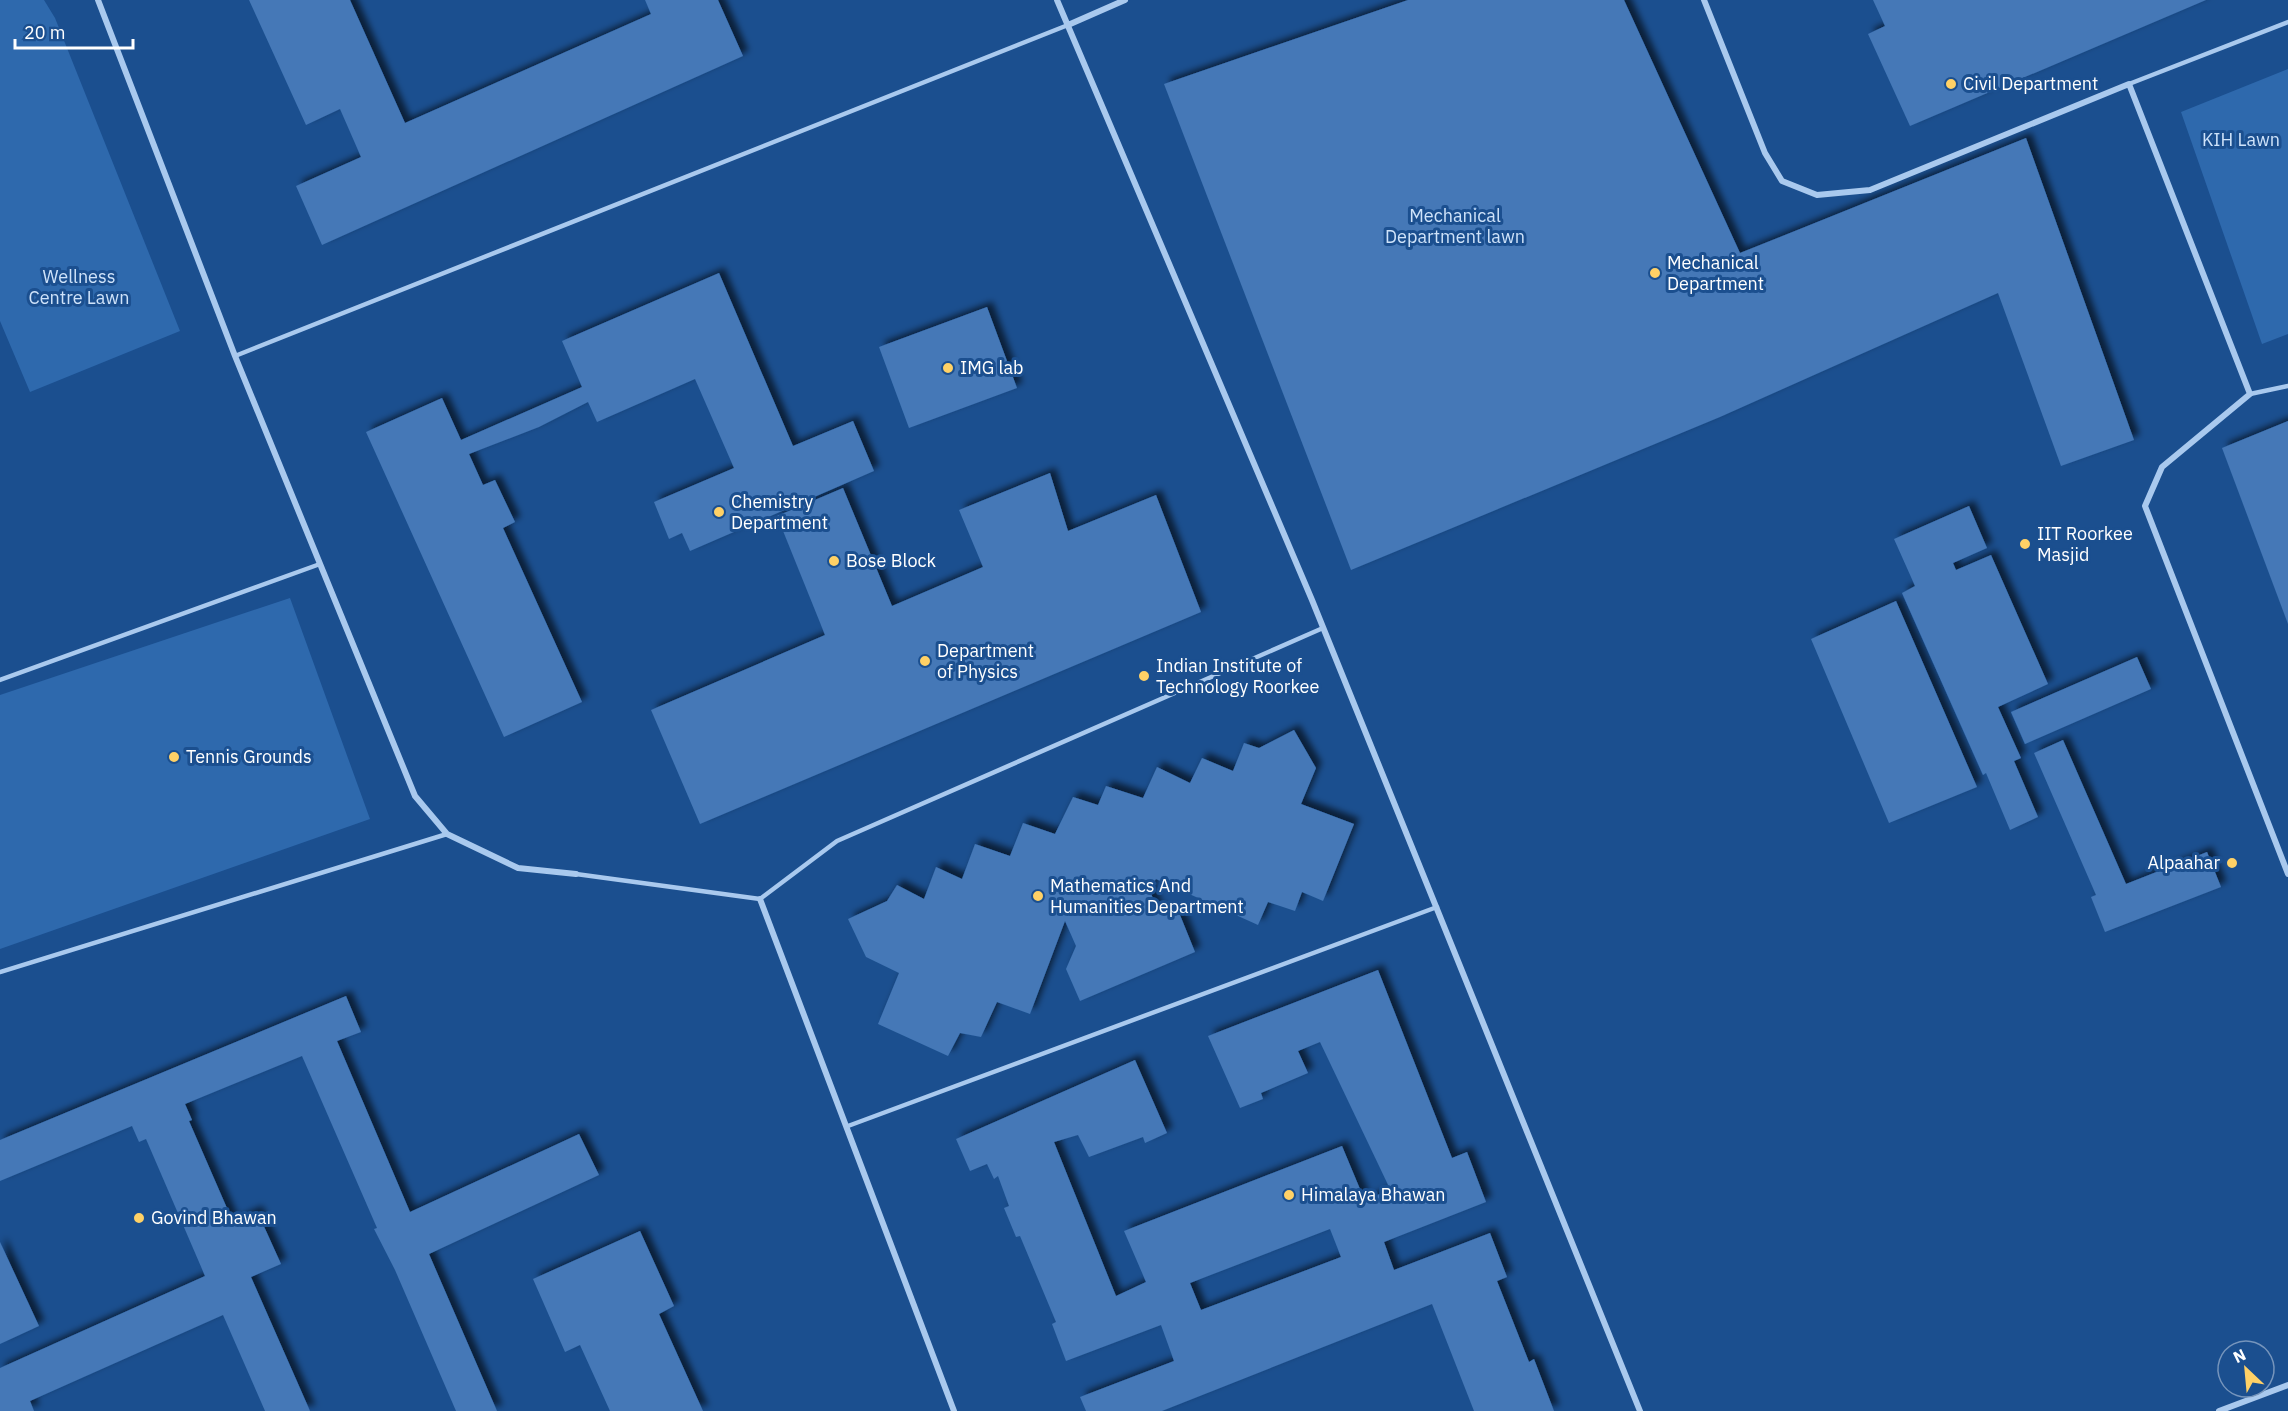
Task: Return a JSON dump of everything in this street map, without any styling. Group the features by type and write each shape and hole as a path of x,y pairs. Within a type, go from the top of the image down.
{"street":[{"path":"98,0 235,356 415,796 447,834 518,868 576,874"},
{"path":"1057,0 1323,628 1640,1411"},
{"path":"1068,25 1125,0"},
{"path":"1704,0 1765,153 1782,180 1817,195 1870,190 2129,84 2250,394 2162,467 2145,506 2288,874"},
{"path":"760,899 848,1126 954,1411"},
{"path":"2219,1411 2288,1385"}],"lane":[{"path":"2129,84 2288,22"},
{"path":"235,356 1068,25"},
{"path":"2250,394 2288,386"},
{"path":"0,680 320,564"},
{"path":"576,874 760,899 837,841 1323,628"},
{"path":"0,972 447,834"},
{"path":"848,1126 1437,907"}],"green space":[{"name":"Wellness Centre Lawn","path":"0,0 44,0 55,18 180,331 30,392 0,321"},
{"name":"KIH Lawn","path":"2288,69 2288,334 2262,344 2181,112"},
{"name":"Tennis Grounds","path":"290,598 370,819 0,949 0,695"}],"building":[{"path":"249,0 350,0 405,123 651,14 645,0 718,0 743,56 322,245 296,186 361,157 340,109 306,125"},
{"name":"Mechanical Department","path":"1408,0 1624,0 1740,253 2026,138 2134,440 2061,466 1998,293 1720,417 1351,570 1164,84"},
{"name":"Civil Department","path":"1873,0 2206,0 1910,126 1868,34 1885,26"},
{"name":"Chemistry Department","path":"719,273 793,446 853,421 874,471 690,551 682,533 669,539 654,502 734,468 695,379 597,422 588,402 539,427 469,454 483,485 495,480 515,522 503,528 582,702 504,737 366,432 442,398 461,440 582,387 562,341"},
{"name":"IMG lab","path":"987,307 1017,388 909,428 879,347"},
{"path":"2288,421 2288,624 2222,448"},
{"name":"Department of Physics","path":"1050,473 1068,531 1156,495 1201,612 700,824 651,710 825,635 777,516 843,488 892,606 983,567 959,510"},
{"path":"1969,506 1987,548 1953,563 1956,570 1991,555 2048,684 1998,707 2021,758 2014,761 2038,817 2010,830 1902,593 1915,586 1894,539"},
{"path":"1896,601 1977,787 1889,823 1811,639"},
{"path":"2137,657 2151,689 2025,744 2011,712"},
{"name":"Mathematics And Humanities Department","path":"1294,730 1316,768 1301,804 1354,824 1323,901 1302,892 1295,911 1268,902 1258,925 1156,879 1149,889 1158,910 1180,915 1195,952 1080,1001 1066,969 1076,946 1065,921 1030,1014 997,1002 981,1037 960,1033 948,1056 878,1024 899,973 866,957 848,919 887,901 897,885 924,899 936,867 962,879 975,844 1010,856 1023,823 1055,834 1073,797 1098,805 1106,786 1143,798 1157,767 1190,783 1202,758 1233,771 1244,743 1259,748"},
{"path":"2063,740 2126,884 2207,852 2221,887 2105,932 2091,897 2096,895 2034,753"},
{"name":"Himalaya Bhawan","path":"1378,970 1452,1158 1467,1152 1486,1202 1384,1242 1394,1270 1490,1233 1507,1277 1497,1281 1529,1362 1534,1359 1554,1411 1474,1411 1432,1304 1162,1411 1086,1411 1080,1397 1174,1361 1161,1325 1066,1361 1052,1324 1056,1322 1020,1236 1016,1237 1004,1208 1009,1206 998,1176 994,1179 987,1164 970,1171 956,1139 1135,1060 1167,1133 1145,1143 1143,1137 1089,1157 1078,1135 1054,1142 1116,1296 1146,1282 1124,1231 1342,1146 1365,1201 1390,1189 1320,1042 1298,1051 1308,1073 1261,1093 1263,1099 1240,1108 1208,1036","holes":["1330,1229 1341,1257 1201,1310 1190,1283"]},
{"path":"346,996 361,1032 337,1041 410,1212 579,1134 599,1175 429,1254 497,1411 456,1411 395,1270 374,1229 377,1228 302,1056 185,1104 192,1120 189,1121 233,1222 257,1211 281,1264 251,1277 310,1411 265,1411 223,1315 30,1401 34,1411 0,1411 0,1368 205,1276 146,1139 139,1142 132,1126 0,1181 0,1140"},
{"path":"640,1231 674,1306 659,1314 703,1411 610,1411 580,1345 565,1352 533,1279"},
{"path":"0,1242 39,1326 0,1344"}],"place":[{"name":"Civil Department","path":"1951,84"},
{"name":"Mechanical Department","path":"1655,273"},
{"name":"IMG lab","path":"948,368"},
{"name":"Chemistry Department","path":"719,512"},
{"name":"IIT Roorkee Masjid","path":"2025,544"},
{"name":"Bose Block","path":"834,561"},
{"name":"Department of Physics","path":"925,661"},
{"name":"Indian Institute of Technology Roorkee","path":"1144,676"},
{"name":"Tennis Grounds","path":"174,757"},
{"name":"Alpaahar","path":"2232,863"},
{"name":"Mathematics And Humanities Department","path":"1038,896"},
{"name":"Himalaya Bhawan","path":"1289,1195"},
{"name":"Govind Bhawan","path":"139,1218"}],"park label":[{"name":"Mechanical Department lawn","path":"1455,226"}]}
